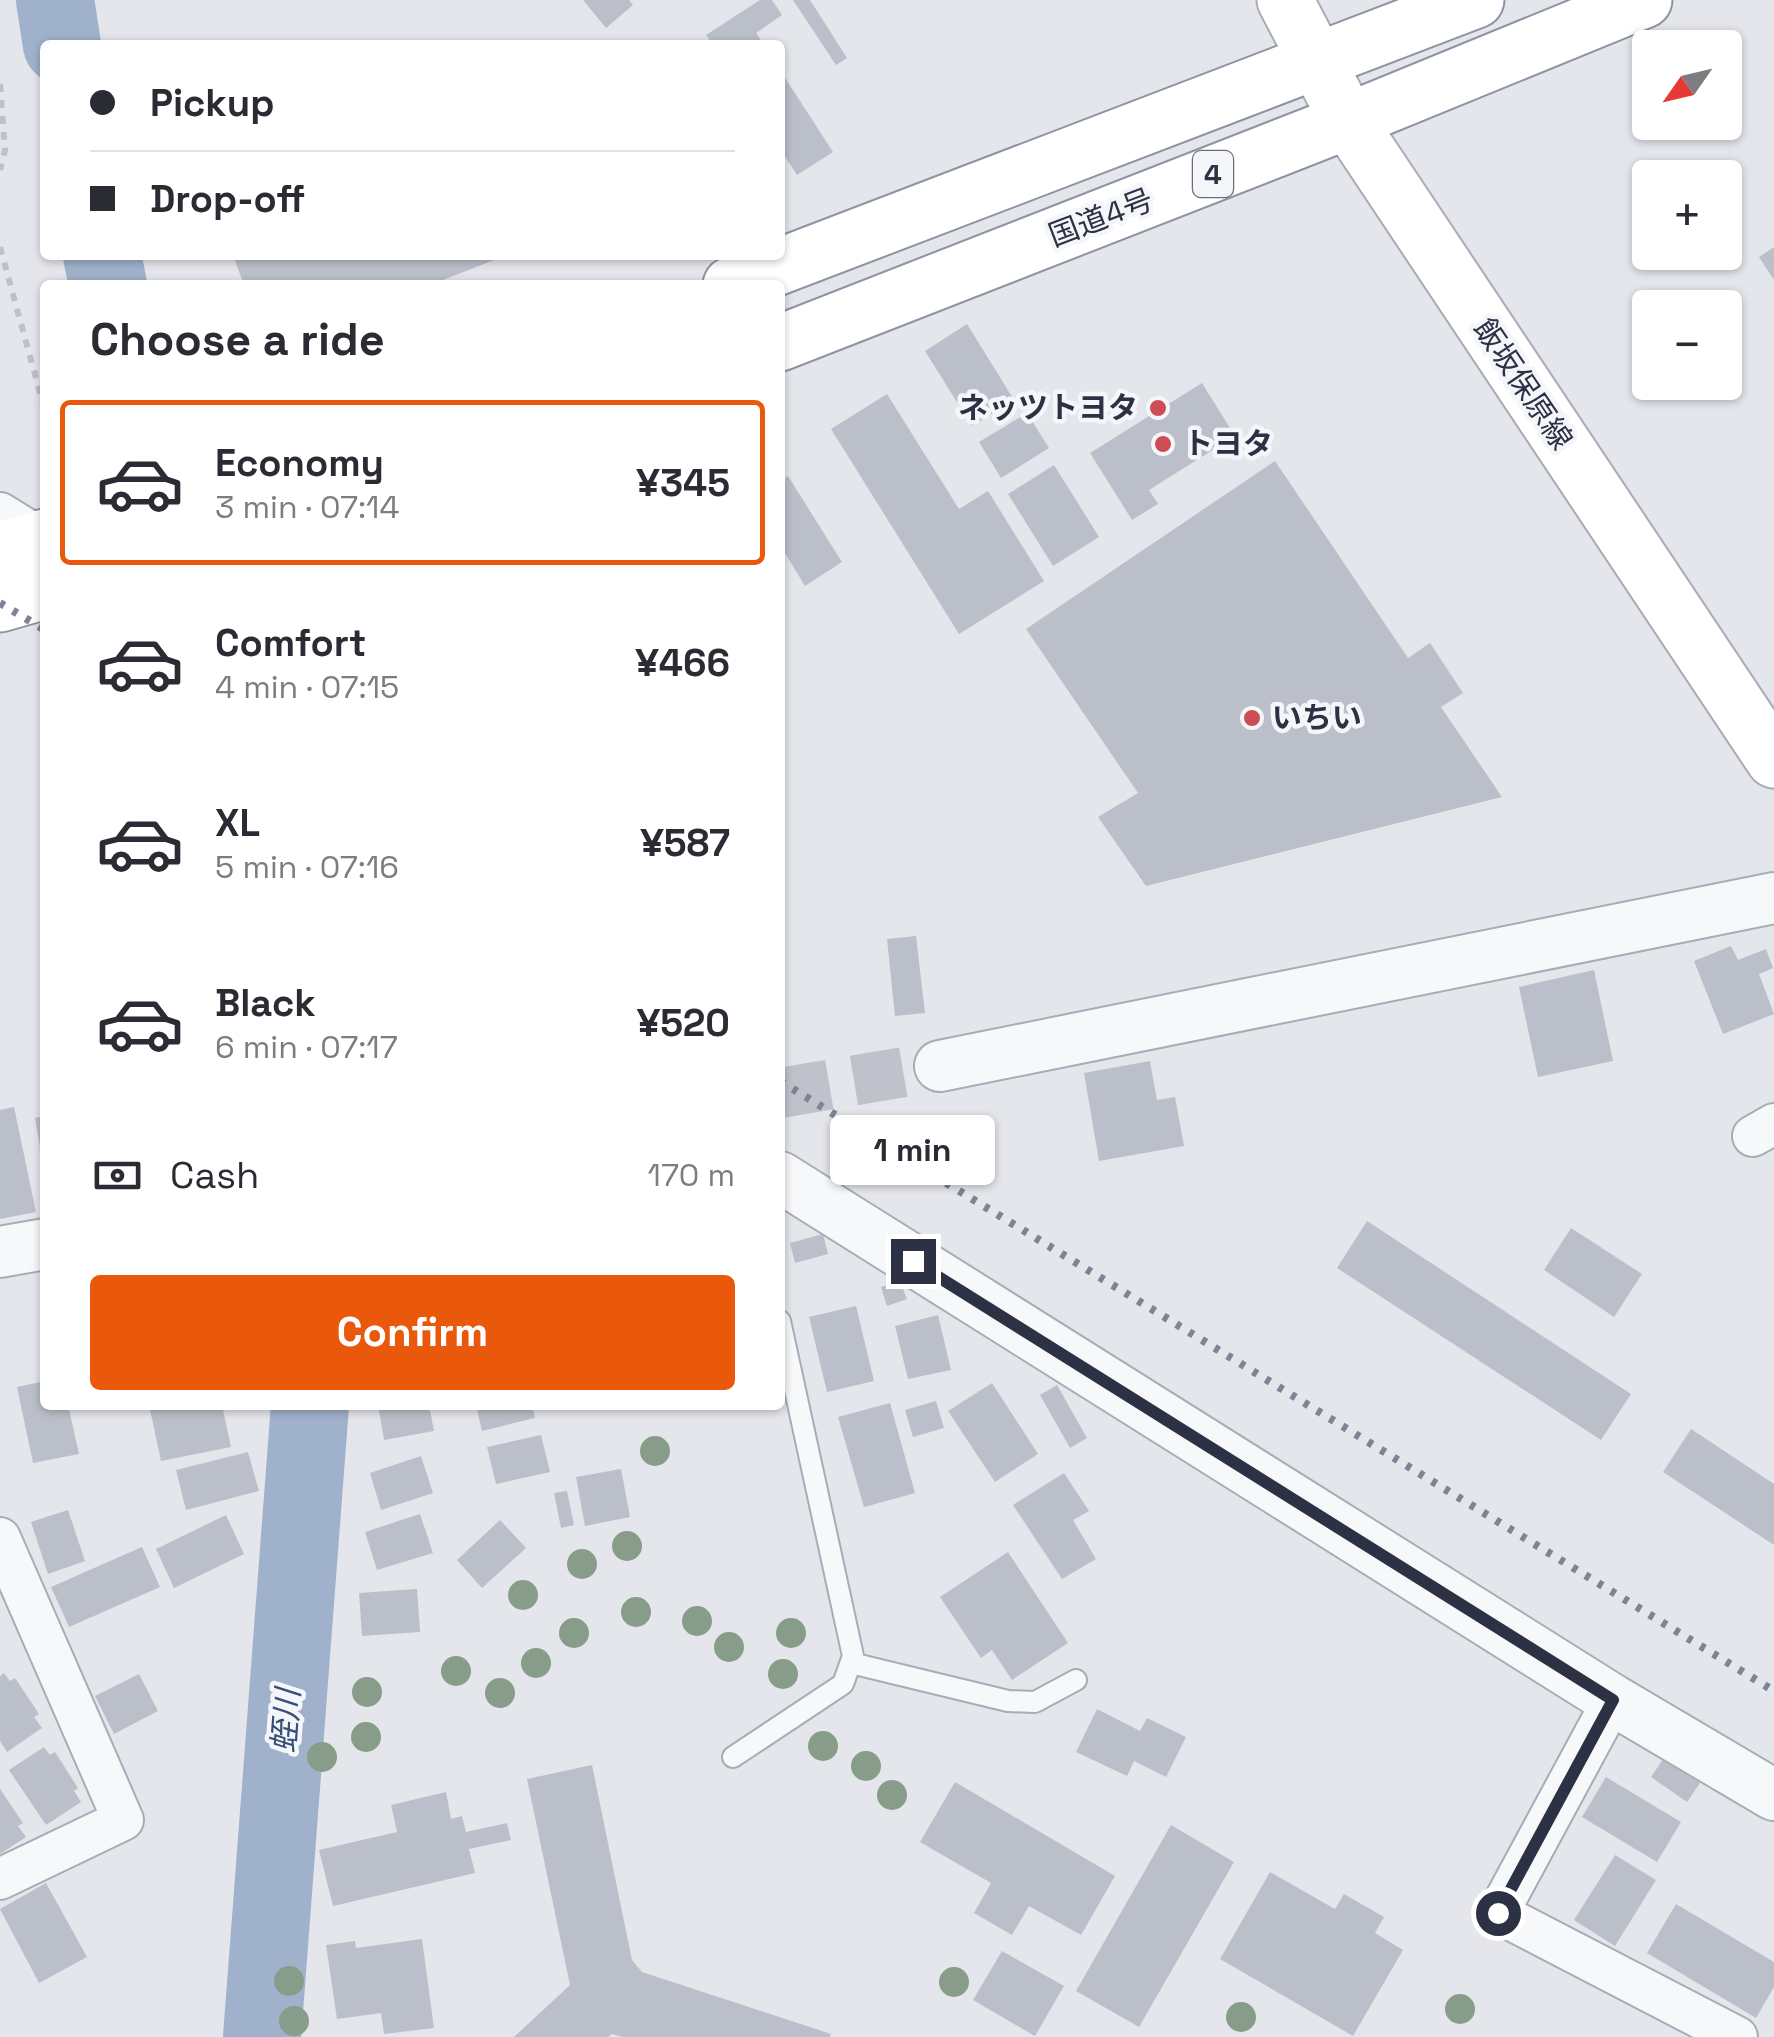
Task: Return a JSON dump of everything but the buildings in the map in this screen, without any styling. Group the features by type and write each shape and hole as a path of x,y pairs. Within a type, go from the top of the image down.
{"main road":[{"name":"飯坂保原線","path":"1284,0 1348,121 1774,760"},
{"name":"4","path":"745,280 1476,0"},
{"name":"国道4号","path":"785,341 1348,121 1644,0"},
{"path":"0,604 26,546"}],"street":[{"path":"940,1066 1774,898"},
{"path":"785,1180 1613,1700 1774,1795"},
{"path":"0,1252 40,1245"},
{"path":"0,1538 123,1820 0,1879"},
{"path":"1613,1700 1498,1913 1737,2037"}],"lane":[{"path":"734,1757 844,1684 853,1656 785,1343"},
{"path":"851,1663 1008,1701 1035,1702 1076,1680"}],"path":[{"path":"0,84 5,150 0,170"},
{"path":"0,248 40,393"}],"waterway":[{"name":"蛭川","path":"55,0 61,40"},
{"name":"蛭川","path":"103,260 107,280"},
{"name":"蛭川","path":"262,2037 310,1410"}],"tunnel":[{"path":"785,1092 940,1066"}],"railway":[{"path":"0,603 40,627"},
{"path":"785,1084 1774,1691"}],"place":[{"name":"ネッツトヨタ","path":"1158,408"},
{"name":"トヨタ","path":"1163,444"},
{"name":"いちい","path":"1252,718"}],"route":[{"path":"913,1261 1613,1700 1498,1913"}]}
